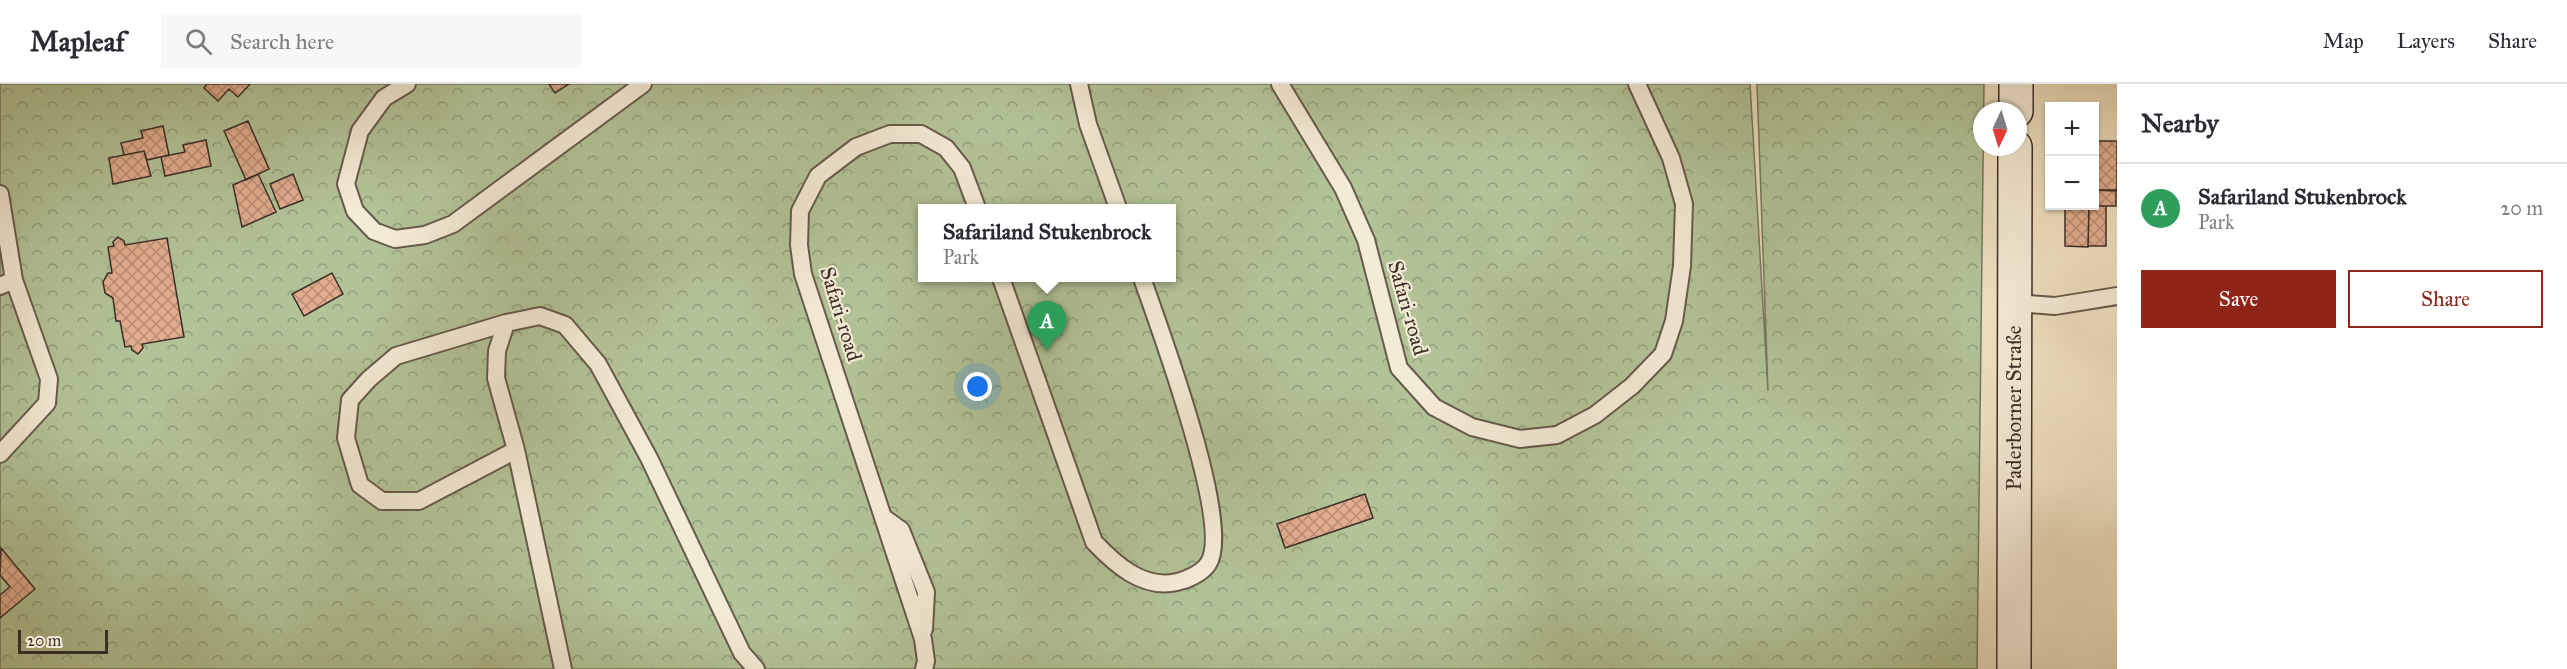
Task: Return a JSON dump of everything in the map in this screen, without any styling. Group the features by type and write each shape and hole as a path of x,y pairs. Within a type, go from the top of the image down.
{"main road":[{"path":"2016,84 2016,102"},
{"name":"Paderborner Straße","path":"2014,669 2015,156"}],"lane":[{"path":"406,84 384,98 360,131 346,184 355,211 374,231 395,238 425,235 453,224 643,84"},
{"path":"1079,84 1088,124 1117,204"},
{"name":"Safari-road","path":"1280,84 1343,188 1366,240 1400,368 1434,407 1472,427 1520,439 1557,435 1595,415 1632,386 1663,354 1674,321 1683,266 1684,204 1671,158 1637,84"},
{"name":"Safari-road","path":"924,669 926,661 923,639 803,274 799,245 800,211 818,176 856,147 890,134 921,134 946,147 962,168 976,204"},
{"path":"0,194 7,283 49,379 47,403 0,454"},
{"path":"1002,282 1094,542 1118,567 1150,582 1176,583 1198,573 1209,563 1213,539 1209,502 1186,403 1143,282"},
{"path":"2014,303 2055,306 2117,296"},
{"path":"516,450 419,501 382,501 360,484 346,438 350,400 369,379 396,356 506,323 540,316 565,325 598,364 649,458 742,653 756,669"},
{"path":"506,323 497,351 496,378 516,450 563,669"}],"green space":[{"path":"0,84 1750,84 1768,391 1757,84 1984,84 1984,102 1973,102 1973,156 1983,156 1977,669 0,669"}],"building":[{"path":"207,84 250,84 238,97 229,89 218,101 204,88"},
{"path":"549,84 569,84 555,93"},
{"path":"248,121 269,169 246,180 224,131"},
{"path":"163,126 169,155 147,160 144,151 124,155 121,143 143,138 141,131"},
{"path":"206,140 211,166 165,176 161,157 185,152 183,145"},
{"path":"2099,141 2117,141 2117,191 2099,190"},
{"path":"144,151 151,176 113,184 109,158"},
{"path":"258,174 276,212 242,227 233,185"},
{"path":"293,174 303,200 280,209 270,184"},
{"path":"2099,190 2116,190 2116,206 2099,206"},
{"path":"2099,206 2106,206 2106,246 2088,246 2089,210 2099,210"},
{"path":"2065,210 2089,210 2088,247 2065,246"},
{"path":"118,237 124,241 125,245 167,238 184,337 142,344 143,348 138,354 132,350 131,346 125,347 120,321 116,321 113,298 105,293 103,282 108,273 112,273 108,247 114,246 113,242"},
{"path":"332,273 343,294 304,316 292,294"},
{"path":"1365,494 1373,518 1285,548 1277,524"},
{"path":"1,548 35,589 0,618 0,595 10,587 0,575"}],"place":[{"name":"Safariland Stukenbrock","path":"1047,351"}]}
